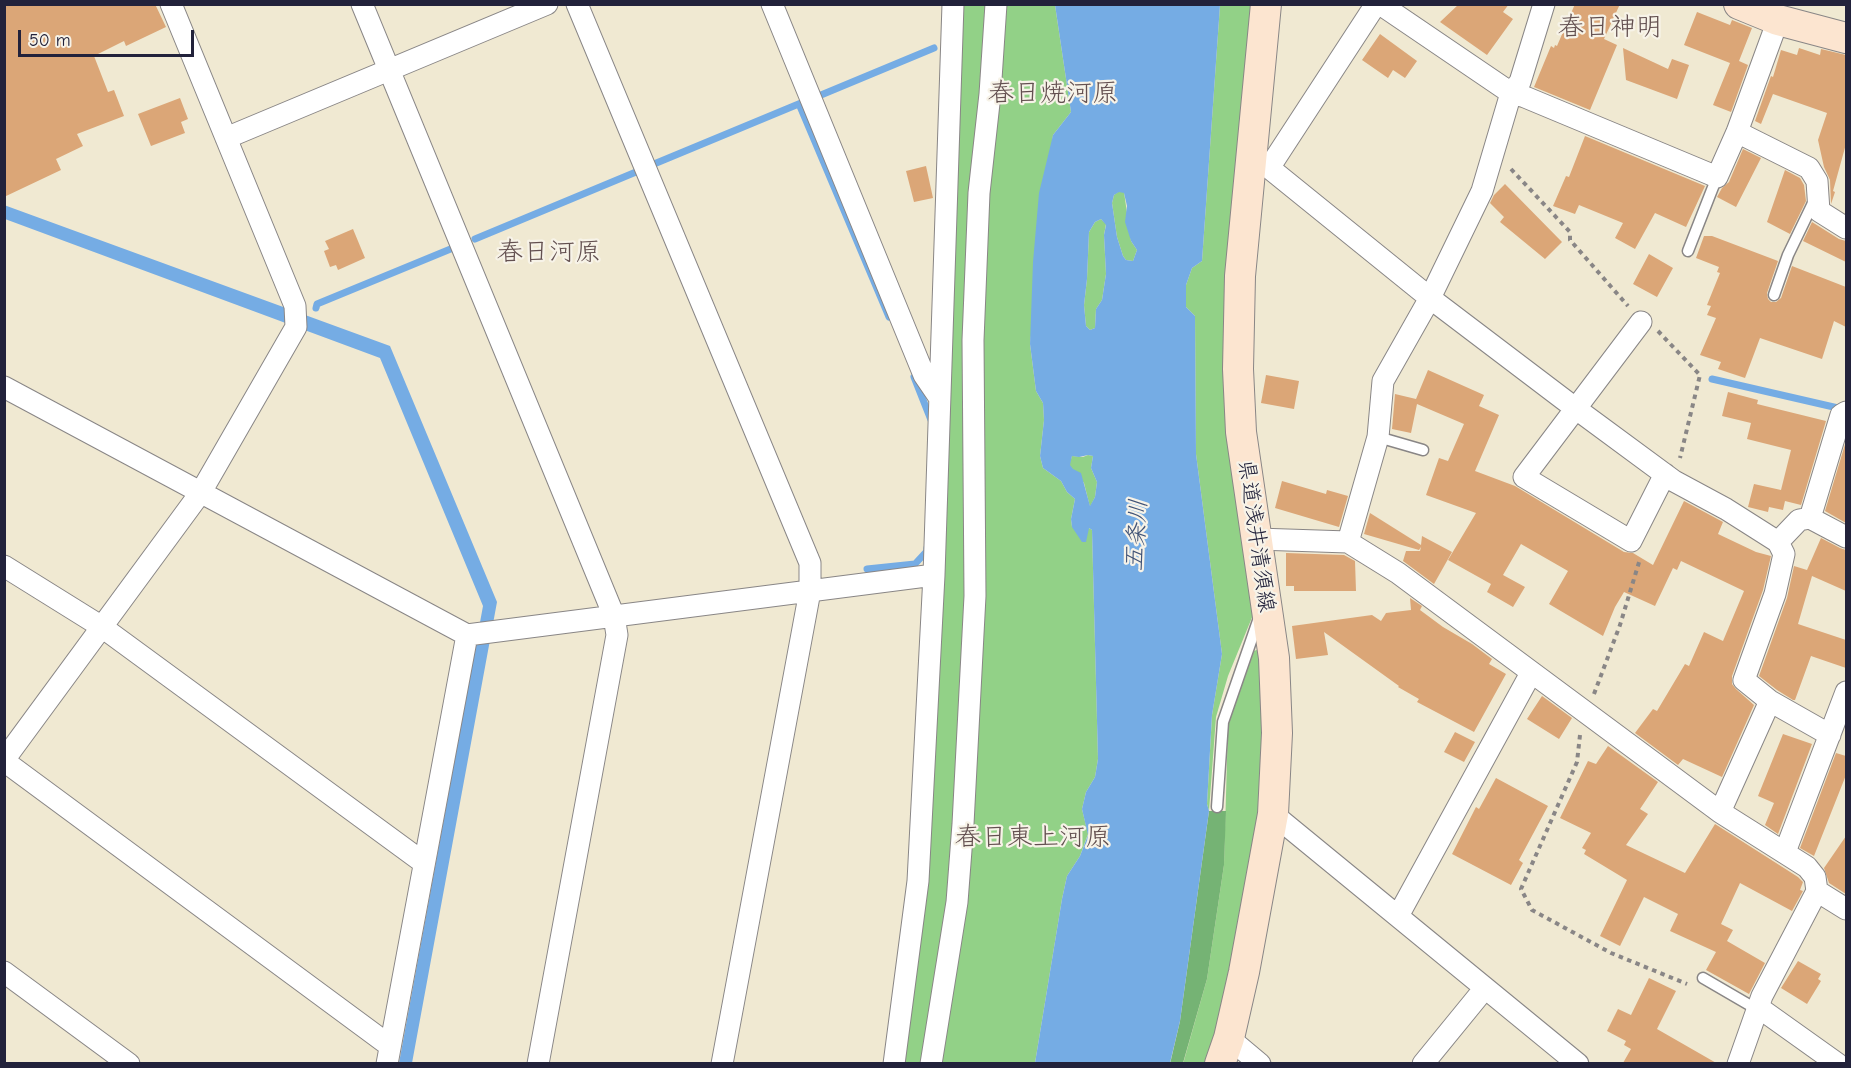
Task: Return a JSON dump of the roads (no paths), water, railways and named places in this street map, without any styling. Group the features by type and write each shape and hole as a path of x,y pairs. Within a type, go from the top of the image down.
{"main road":[{"name":"県道浅井清須線","path":"1224,1051 1244,972 1273,814 1277,733 1274,658 1240,432 1238,369 1240,276 1260,161 1266,4"},
{"path":"1762,11 1846,38"}],"street":[{"path":"171,4 296,317 201,492 4,761 388,1055 424,863 472,634"},
{"path":"362,4 614,616 617,635 538,1064"},
{"path":"226,138 547,4"},
{"path":"577,4 810,563 810,591 722,1064"},
{"path":"772,4 924,375 939,397"},
{"path":"894,1064 918,881 934,575 953,4"},
{"path":"931,1064 957,902 963,824 975,596 973,340 978,193 990,94 996,4"},
{"path":"1762,11 1737,132 1717,177 1511,93 1378,4 1260,161 1430,298 1575,408 1670,477 1778,542 1784,554 1775,594 1744,680 1770,701 1830,735"},
{"path":"1348,542 1378,437 1383,381 1430,298 1482,191 1511,93 1520,82 1544,4"},
{"path":"1737,132 1809,168 1817,182 1819,211 1846,228"},
{"path":"1641,322 1524,477 1631,541 1670,477"},
{"path":"4,387 472,634 934,575"},
{"path":"1810,518 1841,415 1846,412"},
{"path":"1778,542 1799,519 1810,518 1846,537"},
{"path":"1257,539 1348,542 1398,573 1720,812 1807,867 1815,878 1817,891 1762,996 1738,1064"},
{"path":"4,566 102,627 424,863"},
{"path":"1398,916 1531,673"},
{"path":"1785,852 1845,699"},
{"path":"1720,812 1770,701"},
{"path":"1273,814 1578,1064"},
{"path":"1817,891 1846,909"},
{"path":"4,972 129,1064"},
{"path":"1423,1064 1485,988"},
{"path":"1758,1009 1838,1064"},
{"path":"1224,1051 1260,1064"}],"lane":[{"path":"1688,251 1717,177"},
{"path":"1774,295 1788,255 1818,194"},
{"path":"1378,437 1423,450"},
{"path":"1217,807 1223,722 1265,599"},
{"path":"1703,978 1758,1009"}],"water":[{"name":"五条川","path":"1055,5 1220,5 1202,261 1192,268 1186,285 1186,307 1195,316 1196,454 1222,654 1212,715 1207,804 1209,811 1180,1021 1170,1063 1035,1063 1062,899 1067,876 1080,856 1088,835 1082,809 1086,792 1095,777 1098,759 1092,530 1089,528 1086,542 1082,542 1072,527 1071,519 1075,499 1067,492 1061,481 1043,468 1040,456 1044,420 1043,403 1036,391 1030,344 1033,262 1039,193 1053,135 1071,112","holes":["1119,192 1124,193 1127,206 1125,222 1131,241 1137,250 1133,261 1126,260 1123,256 1117,237 1112,203 1114,195","1101,219 1106,225 1104,235 1106,274 1102,300 1096,309 1095,328 1090,330 1086,326 1084,305 1089,232 1095,222","1072,456 1093,456 1091,468 1097,482 1095,497 1090,506 1081,473 1070,465"]},
{"path":"4,205 390,346 497,602 412,1063 399,1063 483,606 380,358 5,219"}],"waterway":[{"path":"821,95 934,48"},
{"path":"654,164 801,103"},
{"path":"799,104 889,317"},
{"path":"475,239 636,172"},
{"path":"316,308 317,304 453,248"},
{"path":"914,377 931,420"},
{"path":"1712,379 1838,408"},
{"path":"867,569 915,564 927,548"}],"district":[{"name":"春日神明","path":"1610,28"},
{"name":"春日焼河原","path":"1053,94"},
{"name":"春日河原","path":"549,253"},
{"name":"春日東上河原","path":"1033,838"}]}
